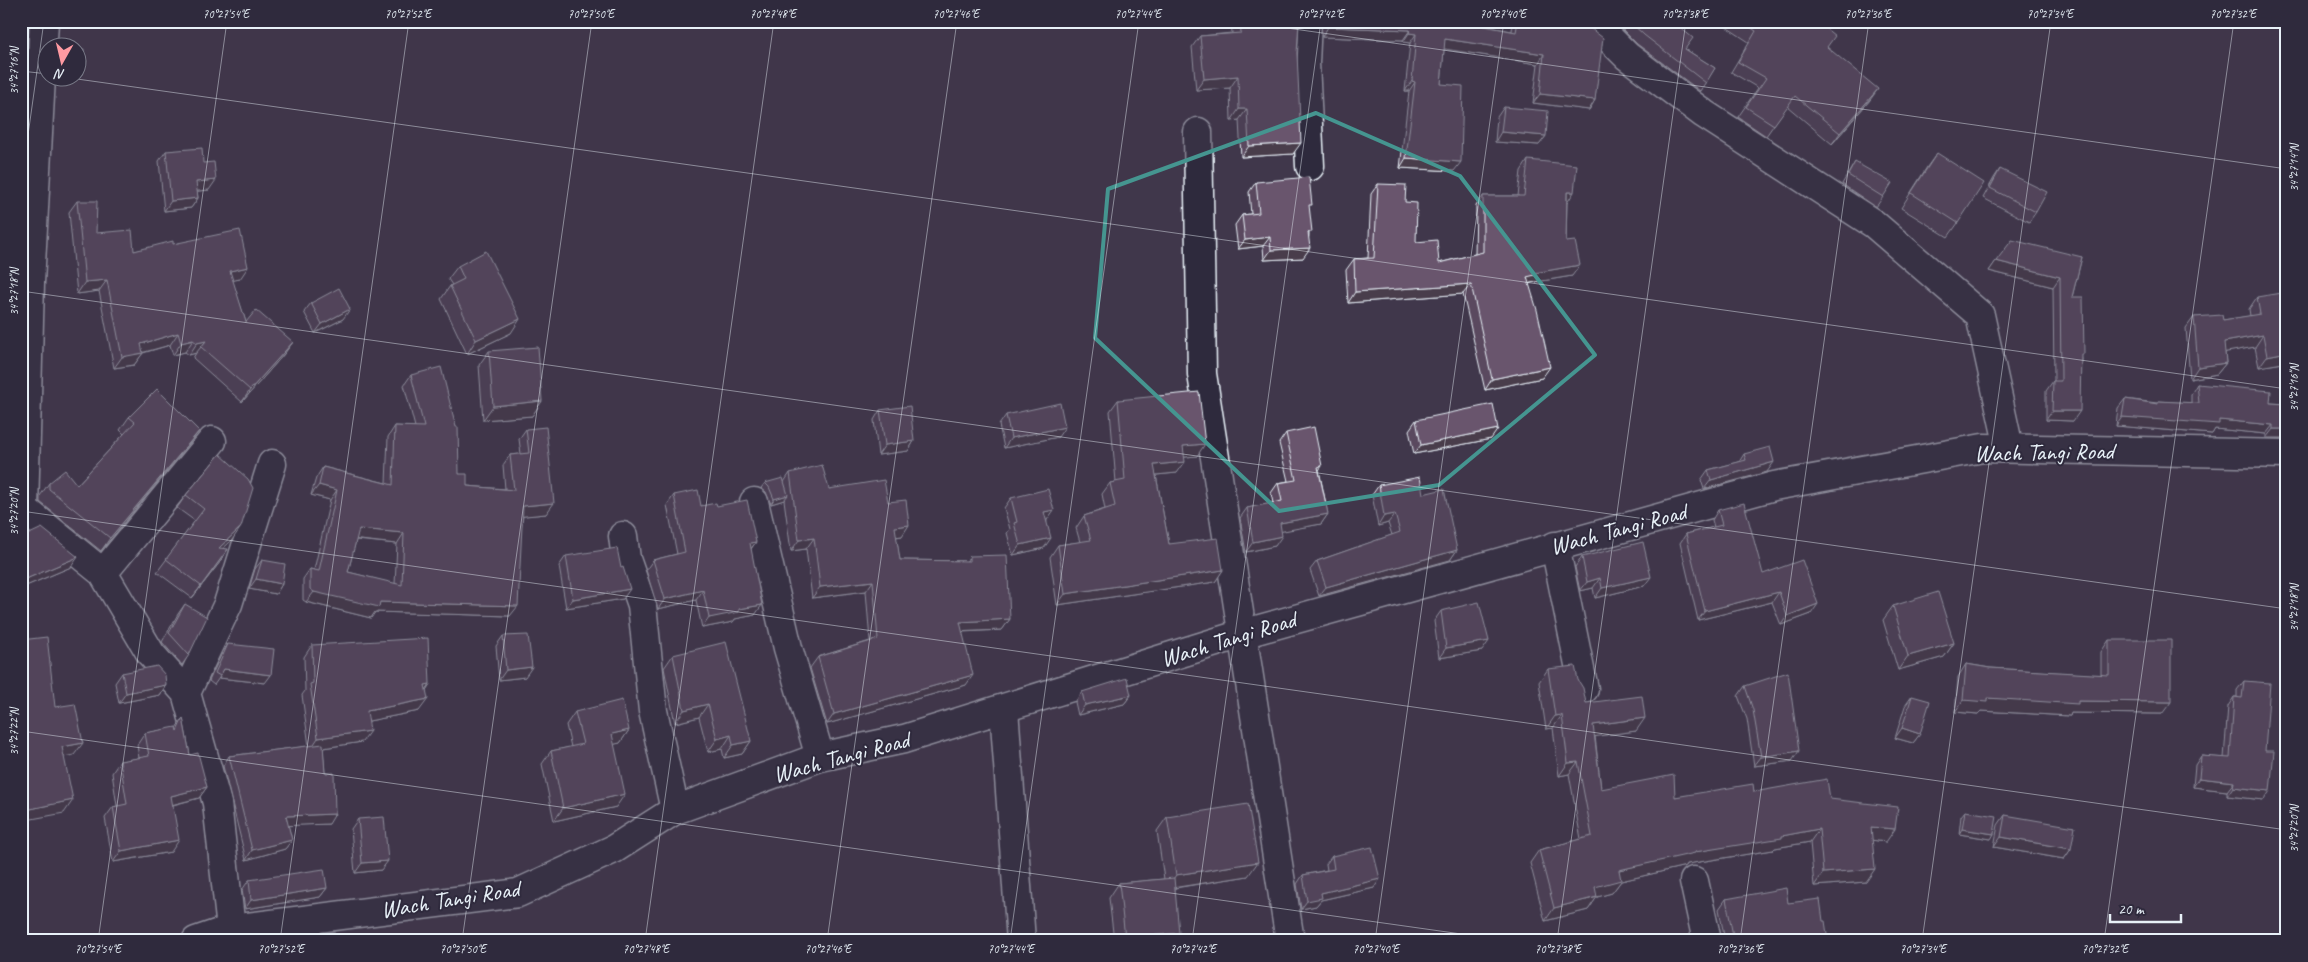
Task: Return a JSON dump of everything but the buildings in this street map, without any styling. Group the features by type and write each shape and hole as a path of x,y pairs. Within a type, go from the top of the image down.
{"street":[{"path":"44,21 30,283 24,509 103,573 151,654 186,693 217,803 231,928"},
{"path":"1307,21 1305,63 1310,166"},
{"path":"1592,21 1627,56 1704,114 1874,224 1980,315 2009,448"},
{"path":"1198,132 1202,374 1290,941"},
{"path":"103,573 212,441"},
{"name":"Wach Tangi Road","path":"196,941 231,928 518,893 614,849 675,810 820,757 904,739 1242,634 1774,486 1983,448 2287,454"},
{"path":"186,693 228,604 272,464"},
{"path":"754,502 788,648 820,757"},
{"path":"623,536 626,559 642,605 653,711 675,810"},
{"path":"1555,546 1584,689"},
{"path":"1004,709 1021,941"},
{"path":"1694,881 1707,941"}],"highlighted area":[{"path":"1316,113 1460,176 1595,355 1439,485 1279,511 1095,338 1108,189"}]}
